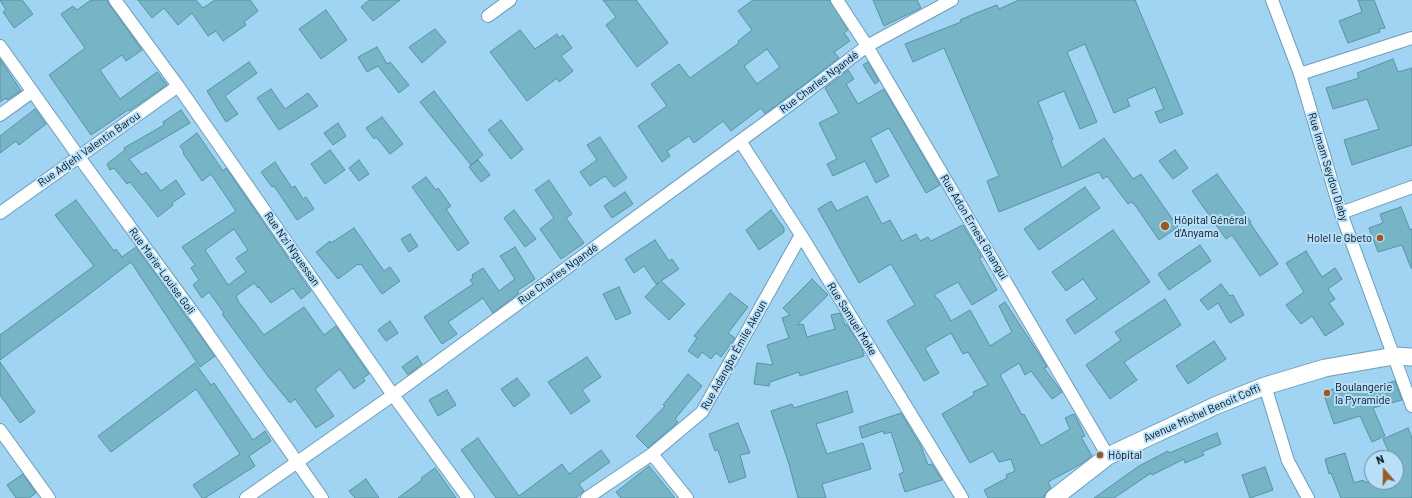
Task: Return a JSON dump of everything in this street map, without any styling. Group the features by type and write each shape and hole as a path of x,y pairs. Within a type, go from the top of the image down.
{"street":[{"name":"Rue N'zi N'guessan","path":"115,0 178,86 393,395 468,498"},
{"path":"488,16 510,0"},
{"name":"Rue Adon Ernest Gnangui","path":"837,0 867,46 1108,456"},
{"name":"Rue Charles Ngandé","path":"246,498 393,395 740,141 867,46 952,0"},
{"name":"Rue Imam Seydou Diaby","path":"1272,0 1300,74 1341,213 1412,406"},
{"path":"1300,74 1412,38"},
{"name":"Rue Marie-Louise Goli","path":"0,46 79,158 197,318 322,498"},
{"name":"Rue Adjehi Valentin Barou","path":"0,213 178,86"},
{"path":"0,115 32,92"},
{"name":"Rue Samuel Moke","path":"740,141 801,235 962,498"},
{"path":"1341,213 1412,187"},
{"name":"Rue Adangbe Émile Akoun","path":"587,498 652,454 702,412 801,235"},
{"name":"Avenue Michel Benoit Coffi","path":"1054,498 1108,456 1210,408 1265,386 1325,368 1394,356 1412,357"},
{"path":"1265,386 1288,461 1308,498"},
{"path":"0,430 49,498"},
{"path":"652,454 687,498"}],"building":[{"path":"0,0 22,0 33,14 14,28 3,12 6,10"},
{"path":"91,0 108,0 109,4 142,50 126,61 122,55 100,70 120,99 157,72 167,85 91,135 49,75 85,48 61,14 73,6 77,10"},
{"path":"138,0 196,0 203,8 215,0 250,0 258,11 244,22 246,25 223,41 216,31 208,36 192,13 178,25 164,8 152,18"},
{"path":"369,0 400,0 373,21 361,7"},
{"path":"603,0 636,0 668,43 637,67 606,25 616,17"},
{"path":"753,0 830,0 848,30 844,33 850,41 834,52 839,58 765,114 761,108 731,131 723,121 694,143 689,136 667,151 670,156 662,162 638,126 667,106 651,84 679,64 690,78 739,43 738,41 752,30 738,11","holes":["767,49 780,67 757,84 744,66"]},
{"path":"873,0 917,0 921,8 884,26"},
{"path":"1019,0 1135,0 1183,114 1160,123 1155,112 1164,109 1155,87 1127,99 1130,106 1114,113 1085,44 1067,52 1097,122 1080,129 1064,91 1038,102 1053,139 1051,140 1062,168 1104,138 1133,179 1141,174 1178,227 1159,240 1135,205 1131,202 1128,204 1107,176 1103,179 1099,172 999,212 987,181 999,176 944,48 913,62 905,44 961,22 960,20 976,13 997,5 999,9"},
{"path":"1358,0 1374,0 1385,28 1379,29 1380,32 1348,43 1339,21 1362,12"},
{"path":"326,10 347,40 321,59 299,29"},
{"path":"435,29 446,42 422,63 409,47"},
{"path":"520,30 535,49 557,34 559,38 563,35 572,48 561,56 573,71 559,82 557,78 527,101 490,52"},
{"path":"377,47 387,64 390,62 409,85 399,93 378,66 367,72 358,57"},
{"path":"0,59 21,91 7,100 6,98 0,102"},
{"path":"1393,59 1398,72 1412,68 1412,145 1352,165 1344,140 1379,129 1367,99 1333,109 1326,88 1359,78 1357,73"},
{"path":"249,62 257,73 225,96 238,114 226,122 207,91"},
{"path":"868,62 879,81 875,84 863,65"},
{"path":"848,70 854,79 846,84 858,104 884,89 940,185 926,193 889,128 870,138 889,176 876,183 865,161 833,176 827,164 837,159 819,123 839,113 825,88"},
{"path":"271,89 285,109 308,93 318,106 279,130 257,98"},
{"path":"434,91 483,155 471,165 420,102"},
{"path":"35,109 46,124 19,145 16,141 0,153 0,136"},
{"path":"181,110 190,123 129,159 142,175 146,172 161,191 176,180 185,194 172,203 173,205 158,217 130,182 127,184 114,168 110,170 107,164 125,150 124,148 164,125 163,122"},
{"path":"382,117 403,144 390,154 376,137 374,139 366,128"},
{"path":"501,120 523,149 511,159 488,130"},
{"path":"338,123 346,136 333,145 324,133"},
{"path":"197,133 223,171 226,168 311,291 301,299 293,288 271,303 259,287 258,288 254,283 236,296 238,301 264,335 304,307 324,335 336,326 369,374 363,378 365,381 354,389 340,369 315,389 334,416 316,428 295,399 290,403 267,375 222,314 224,313 209,292 202,298 193,285 199,280 191,268 195,265 182,247 236,211 211,174 202,181 180,146","holes":["234,229 248,250 236,258 246,272 228,285 205,250"]},
{"path":"600,137 627,178 614,187 605,176 590,186 580,172 597,160 587,145"},
{"path":"330,150 345,170 325,184 311,164"},
{"path":"1175,150 1188,168 1173,179 1159,161"},
{"path":"359,160 369,174 359,181 349,168"},
{"path":"478,160 490,175 481,182 469,167"},
{"path":"275,162 292,188 295,186 303,199 306,197 314,209 297,220 274,186 272,187 261,172"},
{"path":"1217,174 1251,222 1250,223 1278,264 1260,276 1232,235 1226,239 1192,191"},
{"path":"426,177 436,190 438,188 451,206 446,209 469,243 458,251 412,187"},
{"path":"549,180 572,214 566,218 584,243 561,259 540,229 554,218 535,190"},
{"path":"1085,187 1100,208 1039,250 1024,229"},
{"path":"625,192 633,204 612,218 604,206"},
{"path":"867,196 882,224 890,220 902,241 916,234 920,241 928,237 931,241 963,225 982,257 979,258 997,290 972,305 958,282 934,295 940,301 951,321 970,310 990,346 1012,332 999,306 1005,302 1047,367 1044,368 1062,392 1052,399 1031,371 1025,375 1019,363 1000,375 1022,415 1024,414 1041,446 1070,429 1065,418 1074,414 1085,436 1081,437 1092,456 1081,464 1048,482 1051,488 1045,494 1044,498 988,498 984,490 1007,478 1006,475 1015,471 1011,459 999,462 993,451 970,463 942,414 974,395 973,392 988,385 968,352 963,354 951,333 925,348 939,373 924,381 887,321 915,305 891,264 859,283 818,209 831,201 837,211"},
{"path":"76,200 114,251 116,249 122,257 136,247 215,356 200,367 131,262 0,360 0,335 94,266 55,215"},
{"path":"1401,207 1410,230 1412,229 1412,268 1402,245 1378,252 1369,228 1383,223 1380,214"},
{"path":"514,210 536,239 525,247 504,218"},
{"path":"771,210 784,228 784,232 759,250 746,230"},
{"path":"354,228 384,271 390,267 400,281 382,294 361,264 358,264 338,279 316,252 330,241 331,243"},
{"path":"1113,230 1150,282 1075,334 1066,320 1097,299 1083,279 1066,291 1052,272"},
{"path":"410,234 418,246 409,252 401,239"},
{"path":"655,240 669,261 672,259 679,269 661,281 685,304 669,320 645,297 659,282 656,284 644,266 634,273 625,259"},
{"path":"1200,245 1211,261 1169,290 1158,274"},
{"path":"515,247 535,279 517,291 519,293 493,313 483,298 448,322 457,334 442,344 424,317 473,284 470,280 473,278 472,275 483,268 499,291 515,279 500,256"},
{"path":"1306,251 1322,277 1335,268 1342,279 1328,289 1335,299 1329,303 1344,324 1325,336 1312,316 1301,324 1286,305 1304,292 1286,263"},
{"path":"812,279 828,295 797,325 803,324 807,337 835,329 831,315 840,313 845,325 847,325 862,348 864,356 800,376 799,372 770,382 769,386 754,384 757,363 773,365 767,345 789,338 782,318 790,315 783,308"},
{"path":"1221,284 1230,296 1233,295 1244,315 1230,323 1218,303 1208,310 1200,300"},
{"path":"619,287 631,313 616,320 603,294"},
{"path":"730,293 748,307 728,333 735,338 721,357 716,353 711,359 702,352 698,358 688,351 697,338 694,336"},
{"path":"1165,299 1181,325 1124,362 1137,380 1110,399 1086,365 1121,340 1115,332"},
{"path":"390,321 398,333 386,341 378,330"},
{"path":"1214,341 1226,359 1188,384 1176,366"},
{"path":"417,356 422,364 408,375 402,367"},
{"path":"587,357 601,377 582,390 590,401 571,414 548,382"},
{"path":"0,362 35,412 20,423 0,395"},
{"path":"195,363 211,385 214,383 253,440 265,431 271,441 249,456 255,466 205,498 202,498 193,485 240,454 196,389 111,452 98,436"},
{"path":"688,374 702,386 675,419 678,422 648,448 636,436 665,406 663,405"},
{"path":"517,378 530,395 514,407 501,389"},
{"path":"1395,381 1402,400 1373,408 1385,436 1372,442 1360,416 1334,424 1323,392 1352,384 1354,393"},
{"path":"447,390 456,405 438,416 429,400"},
{"path":"847,391 853,412 816,424 827,454 863,443 871,469 822,484 826,498 798,498 789,464 771,411 792,404 794,408"},
{"path":"901,413 921,446 928,465 932,464 942,480 905,492 899,474 904,472 891,432 884,434 883,431 862,438 859,427"},
{"path":"738,423 750,453 740,455 746,477 729,483 718,450 715,451 709,434"},
{"path":"1408,428 1412,438 1412,498 1341,498 1331,473 1329,474 1325,459 1345,453 1354,483 1363,480 1364,490 1404,490 1404,450 1388,450 1383,439"},
{"path":"1217,433 1221,444 1202,452 1204,455 1185,463 1184,459 1152,475 1151,473 1114,498 1094,498 1139,466 1168,451 1169,453"},
{"path":"478,438 519,496 562,464 569,474 601,450 610,462 579,484 584,491 576,498 496,498 461,450"},
{"path":"649,466 675,498 621,498 616,492"},
{"path":"1265,467 1273,490 1250,498 1242,475"},
{"path":"435,468 456,498 398,498 422,480 421,478"},
{"path":"23,474 36,493 29,498 16,498 7,485"},
{"path":"366,479 379,498 355,498 349,491"}],"place":[{"name":"Hôpital Général d'Anyama","path":"1165,226"},
{"name":"Holel le Gbeto","path":"1380,238"},
{"name":"Boulangerie la Pyramide","path":"1327,393"},
{"name":"Hôpital","path":"1100,455"}]}
